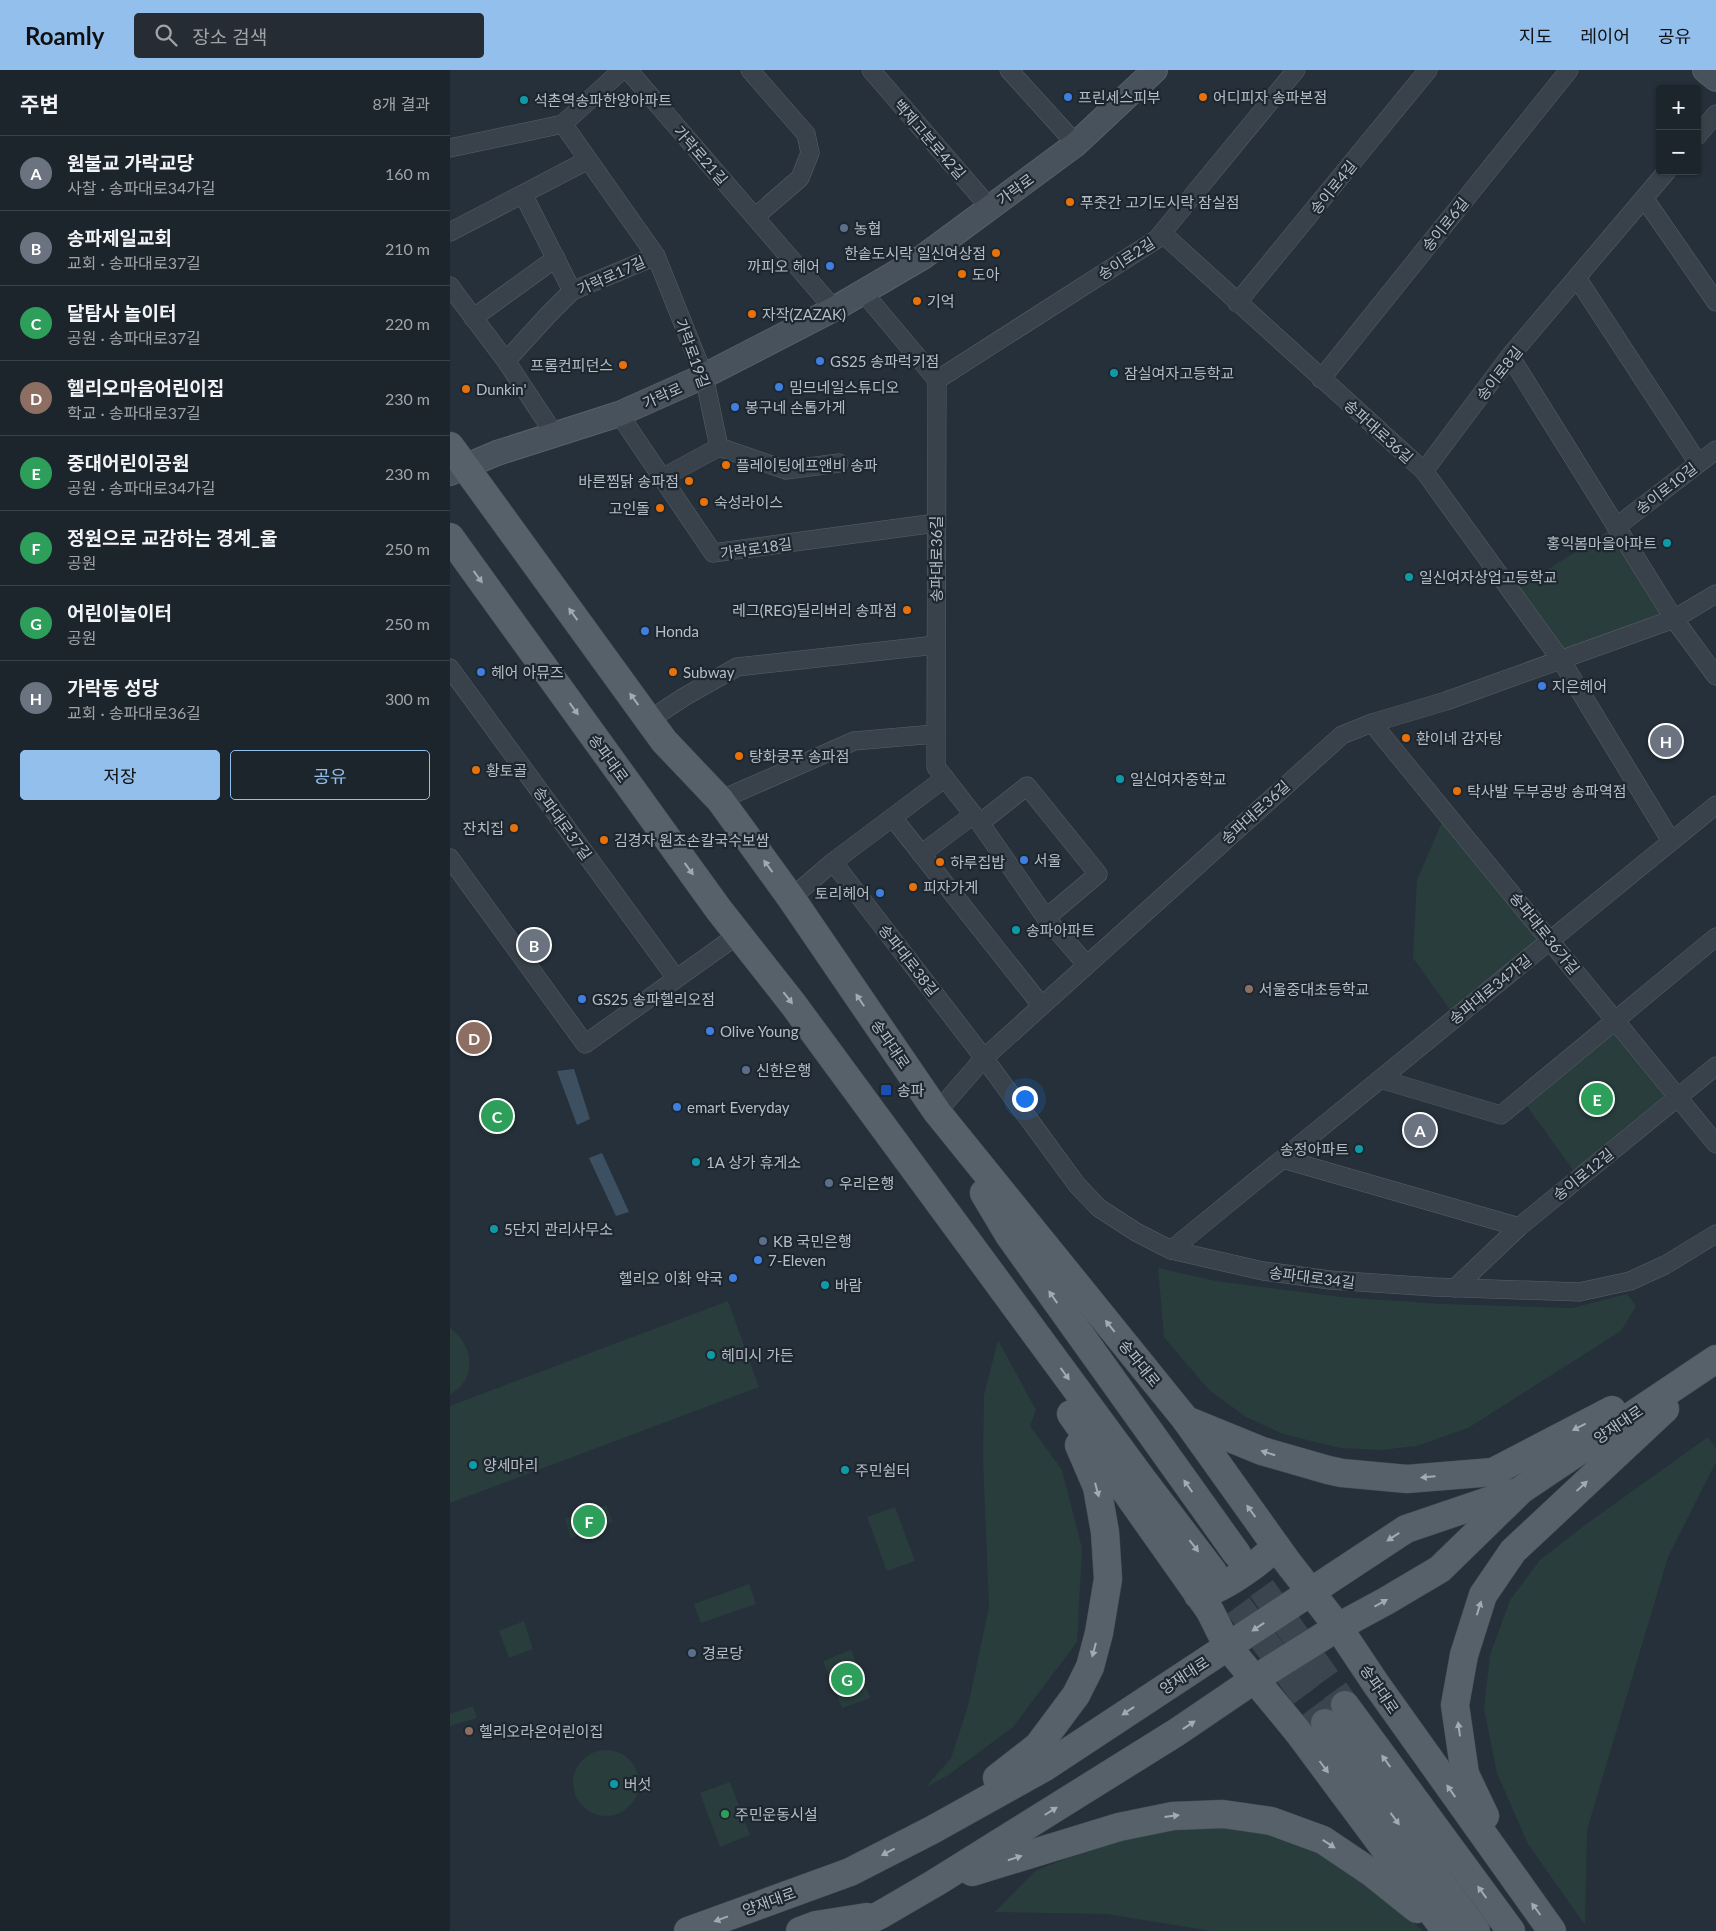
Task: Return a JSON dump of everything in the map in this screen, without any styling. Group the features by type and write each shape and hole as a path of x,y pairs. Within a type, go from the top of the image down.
{"main road":[{"name":"송파대로","path":"455,461 664,742 720,800 791,898 937,1112 1186,1420 1276,1546 1338,1626 1376,1684 1552,1931"},
{"name":"송파대로","path":"450,537 719,910 793,1004 1143,1480 1213,1572"},
{"path":"937,1112 1009,1235 1237,1554"},
{"path":"933,1194 948,1238 1210,1611 1228,1647 1298,1732 1446,1931"},
{"path":"1186,1420 1262,1451 1342,1473 1407,1479 1493,1472 1716,1359"},
{"path":"1520,1888 1465,1774 1456,1705 1464,1655 1483,1595 1513,1551 1716,1359"},
{"name":"양재대로","path":"846,1931 880,1915 935,1883 1178,1732 1338,1626 1440,1569 1521,1490 1716,1359"},
{"path":"932,1830 1038,1746 1076,1695 1090,1667 1099,1633 1108,1579 1105,1532 1097,1487 1058,1396"},
{"name":"양재대로","path":"688,1931 850,1872 932,1830 1045,1767 1406,1529 1521,1490"},
{"path":"1198,1595 1210,1593 1218,1588 1264,1559 1276,1546"},
{"path":"1298,1732 1307,1715 1358,1682 1376,1684"},
{"path":"1345,1705 1511,1931"},
{"path":"1325,1723 1476,1931"},
{"path":"935,1883 1119,1827 1173,1816 1223,1814 1271,1821 1323,1840 1372,1873 1442,1931"},
{"name":"양재대로","path":"738,1931 807,1904 850,1872"},
{"name":"양재대로","path":"800,1931 816,1925 880,1915"}],"street":[{"path":"450,148 563,124 622,70"},
{"name":"가락로21길","path":"628,70 834,309"},
{"path":"750,70 806,134 810,153 800,178 755,217"},
{"name":"백제고분로42길","path":"871,70 990,208"},
{"path":"1009,70 1076,144"},
{"name":"가락로","path":"455,461 497,453 620,414 704,376 834,309 923,257 1076,144 1154,70"},
{"name":"송이로2길","path":"937,380 1157,238 1296,70"},
{"name":"송이로4길","path":"1238,303 1428,70"},
{"name":"송이로6길","path":"1321,379 1568,70"},
{"path":"1705,70 1716,79"},
{"path":"1701,131 1716,114"},
{"name":"가락로19길","path":"563,124 656,256 704,376 719,447"},
{"path":"450,232 588,160"},
{"name":"송이로8길","path":"1424,471 1510,356 1664,175"},
{"path":"524,194 572,291"},
{"path":"1644,198 1716,302"},
{"name":"송파대로36길","path":"1162,233 1424,471 1561,660 1671,841"},
{"name":"가락로17길","path":"506,362 572,291 656,256"},
{"path":"473,318 556,258"},
{"path":"1577,278 1698,463"},
{"path":"450,286 506,362 555,436"},
{"path":"863,292 937,380"},
{"path":"1510,356 1674,619 1716,676"},
{"name":"송파대로36길","path":"937,380 936,767 976,819 1046,918 1086,964"},
{"name":"가락로18길","path":"620,414 713,554 936,523"},
{"path":"662,478 719,447 786,470 838,463"},
{"name":"송이로10길","path":"1616,527 1716,450"},
{"name":"송파대로36길","path":"937,1112 984,1058 1342,735 1372,723 1446,702 1674,619 1716,594"},
{"path":"649,720 684,697 737,667 936,645"},
{"name":"송파대로37길","path":"450,668 676,978"},
{"name":"송파대로36가길","path":"1372,723 1716,1144"},
{"path":"720,800 854,741 935,734"},
{"path":"791,898 833,862 945,778"},
{"path":"921,854 1027,786 1098,874 1046,918"},
{"name":"송파대로34가길","path":"1171,1250 1716,805"},
{"path":"893,818 1041,1005"},
{"path":"450,858 585,1044 739,934"},
{"name":"송파대로38길","path":"833,862 984,1058"},
{"path":"1380,1079 1501,1115 1716,938"},
{"name":"송파대로34길","path":"984,1058 1077,1185 1099,1208 1136,1232 1171,1250 1263,1271 1330,1280 1455,1288 1561,1291 1587,1290 1639,1277 1665,1265 1716,1234"},
{"name":"송이로12길","path":"1455,1288 1519,1227 1716,1066"},
{"path":"1283,1159 1519,1227"}],"green space":[{"path":"1610,530 1667,616 1560,650 1517,589"},
{"path":"1442,822 1538,938 1451,1011 1413,958 1417,880"},
{"path":"1615,1027 1670,1096 1576,1174 1524,1102"},
{"path":"496,1098 503,1099 509,1104 514,1110 514,1124 509,1130 503,1135 496,1136 489,1135 483,1130 478,1124 477,1117 478,1110 483,1104 489,1099"},
{"path":"1158,1268 1216,1281 1341,1297 1442,1304 1572,1308 1627,1294 1636,1306 1621,1331 1468,1428 1417,1446 1380,1450 1340,1448 1283,1434 1246,1417 1209,1390 1164,1337"},
{"path":"728,1301 759,1387 450,1503 450,1406"},
{"path":"450,1328 464,1343 468,1352 469,1371 459,1388 450,1394"},
{"path":"998,1340 1036,1410 1030,1426 1062,1470 1082,1548 1077,1642 1013,1727 947,1776 926,1787 951,1758 968,1706 989,1607 983,1458 984,1395"},
{"path":"1708,1437 1716,1448 1716,1462 1668,1557 1587,1830 1585,1925 1528,1844 1497,1773 1484,1709 1490,1655 1510,1600 1540,1560 1585,1525"},
{"path":"606,1505 613,1522 571,1538 565,1519"},
{"path":"895,1507 915,1561 887,1571 867,1517"},
{"path":"749,1584 756,1604 701,1623 694,1604"},
{"path":"524,1621 533,1649 509,1658 499,1631"},
{"path":"851,1650 870,1698 842,1708 823,1661"},
{"path":"473,1706 477,1718 450,1726 450,1714"},
{"path":"606,1750 619,1752 629,1760 637,1770 639,1783 637,1796 629,1806 619,1814 606,1816 593,1814 583,1806 575,1796 573,1783 575,1770 583,1760 593,1752"},
{"name":"주민운동시설","path":"730,1782 750,1835 720,1847 700,1793"},
{"path":"1194,1822 1256,1825 1317,1845 1383,1894 1423,1931 1212,1931 1106,1914 995,1912 1035,1871 1131,1833"}],"water":[{"path":"574,1069 590,1119 577,1125 557,1071"},
{"path":"602,1153 629,1212 616,1216 589,1158"}],"tunnel":[{"path":"1237,1554 1345,1705"},
{"path":"1213,1572 1325,1723"}],"place":[{"name":"프린세스피부","path":"1068,97"},
{"name":"어디피자 송파본점","path":"1203,97"},
{"name":"석촌역송파한양아파트","path":"524,100"},
{"name":"푸줏간 고기도시락 잠실점","path":"1070,202"},
{"name":"농협","path":"844,228"},
{"name":"한솥도시락 일신여상점","path":"996,253"},
{"name":"까피오 헤어","path":"830,266"},
{"name":"도아","path":"962,274"},
{"name":"기억","path":"917,301"},
{"name":"자작(ZAZAK)","path":"752,314"},
{"name":"GS25 송파럭키점","path":"820,361"},
{"name":"프롬컨피던스","path":"623,365"},
{"name":"잠실여자고등학교","path":"1114,373"},
{"name":"밈므네일스튜디오","path":"779,387"},
{"name":"Dunkin'","path":"466,389"},
{"name":"봉구네 손톱가게","path":"735,407"},
{"name":"플레이팅에프앤비 송파","path":"726,465"},
{"name":"바른찜닭 송파점","path":"689,481"},
{"name":"숙성라이스","path":"704,502"},
{"name":"고인돌","path":"660,508"},
{"name":"홍익봄마을아파트","path":"1667,543"},
{"name":"일신여자상업고등학교","path":"1409,577"},
{"name":"레그(REG)딜리버리 송파점","path":"907,610"},
{"name":"Honda","path":"645,631"},
{"name":"헤어 아뮤즈","path":"481,672"},
{"name":"Subway","path":"673,672"},
{"name":"지은헤어","path":"1542,686"},
{"name":"환이네 감자탕","path":"1406,738"},
{"name":"가락동 성당","path":"1666,741"},
{"name":"탕화쿵푸 송파점","path":"739,756"},
{"name":"황토골","path":"476,770"},
{"name":"일신여자중학교","path":"1120,779"},
{"name":"탁사발 두부공방 송파역점","path":"1457,791"},
{"name":"잔치집","path":"514,828"},
{"name":"김경자 원조손칼국수보쌈","path":"604,840"},
{"name":"서울","path":"1024,860"},
{"name":"하루집밥","path":"940,862"},
{"name":"피자가게","path":"913,887"},
{"name":"토리헤어","path":"880,893"},
{"name":"송파아파트","path":"1016,930"},
{"name":"송파제일교회","path":"534,945"},
{"name":"서울중대초등학교","path":"1249,989"},
{"name":"GS25 송파헬리오점","path":"582,999"},
{"name":"Olive Young","path":"710,1031"},
{"name":"헬리오마음어린이집","path":"474,1038"},
{"name":"신한은행","path":"746,1070"},
{"name":"송파","path":"886,1090"},
{"name":"중대어린이공원","path":"1597,1099"},
{"name":"emart Everyday","path":"677,1107"},
{"name":"달탐사 놀이터","path":"497,1116"},
{"name":"원불교 가락교당","path":"1420,1130"},
{"name":"송정아파트","path":"1359,1149"},
{"name":"1A 상가 휴게소","path":"696,1162"},
{"name":"우리은행","path":"829,1183"},
{"name":"5단지 관리사무소","path":"494,1229"},
{"name":"KB 국민은행","path":"763,1241"},
{"name":"7-Eleven","path":"758,1260"},
{"name":"헬리오 이화 약국","path":"733,1278"},
{"name":"바람","path":"825,1285"},
{"name":"헤미시 가든","path":"711,1355"},
{"name":"양세마리","path":"473,1465"},
{"name":"주민쉼터","path":"845,1470"},
{"name":"정원으로 교감하는 경계_울","path":"589,1521"},
{"name":"경로당","path":"692,1653"},
{"name":"어린이놀이터","path":"847,1679"},
{"name":"헬리오라온어린이집","path":"469,1731"},
{"name":"버섯","path":"614,1784"},
{"name":"주민운동시설","path":"725,1814"}]}
